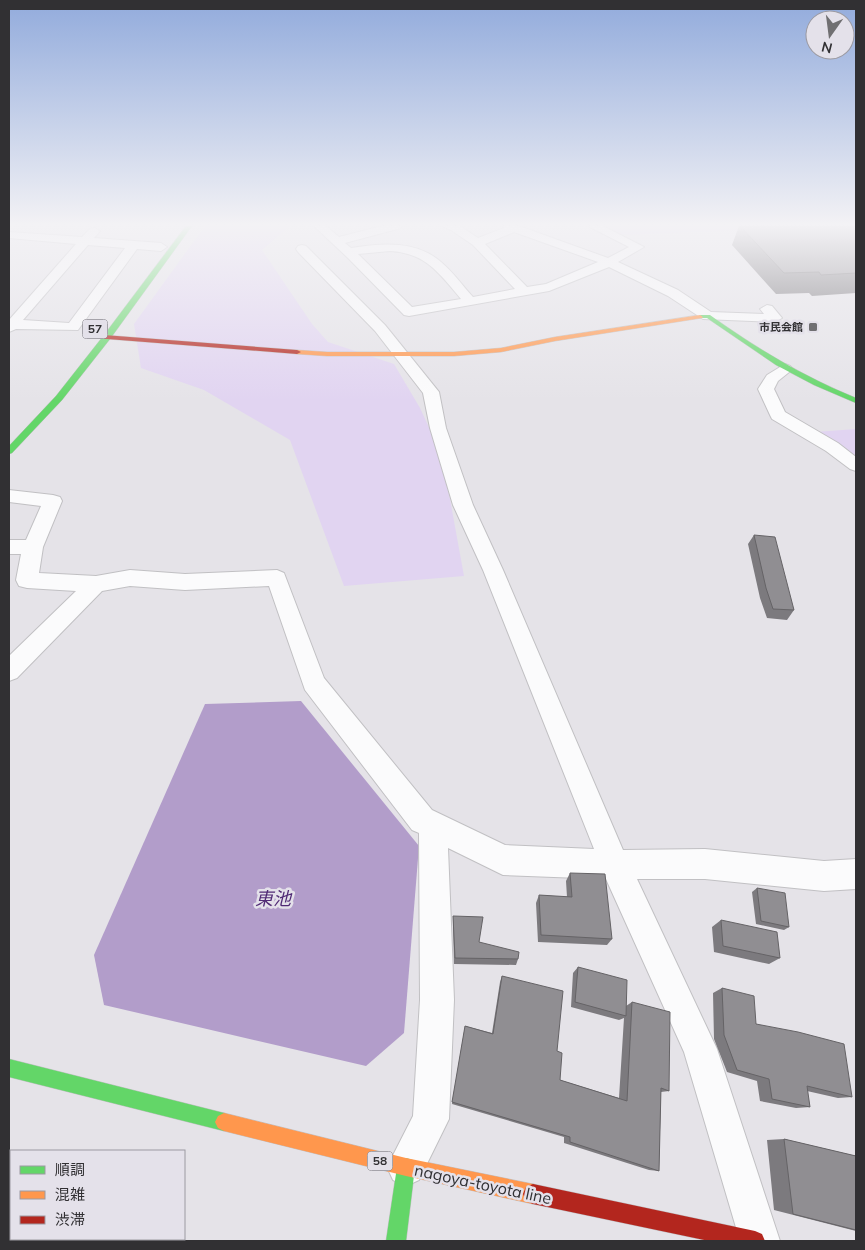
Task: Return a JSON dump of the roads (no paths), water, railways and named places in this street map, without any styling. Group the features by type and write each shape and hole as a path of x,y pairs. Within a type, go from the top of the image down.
{"main road":[{"name":"57","path":"9,450 58,398 107,338 146,284"},
{"path":"107,338 308,353 404,356 501,350 555,339 708,316 747,346 785,369 856,401"},
{"name":"nagoya-toyota line","path":"9,1068 406,1167 755,1241"},
{"path":"396,1241 406,1167"}],"street":[{"path":"10,326 47,284"},
{"path":"10,326 73,327 104,284"},
{"path":"337,284 380,328 431,392 438,428 463,505 497,579 615,865 700,1049 760,1241"},
{"path":"381,284 409,312"},
{"path":"454,284 470,301"},
{"path":"517,284 525,292"},
{"path":"380,328 384,320 409,312 525,292 555,284"},
{"path":"655,284 673,293 708,316 775,318 767,309"},
{"path":"785,369 772,378 766,389 778,416 832,447 856,464"},
{"path":"9,496 53,501 33,547 27,580 96,584 130,578 185,582 277,578 314,683 422,820 503,860 615,865 705,864 824,876 856,874"},
{"path":"9,548 33,547"},
{"path":"9,671 96,584"},
{"path":"406,1167 431,1119 436,1000 433,826"}],"water":[{"name":"東池","path":"301,701 419,846 404,1033 366,1066 104,1005 94,955 205,704"}],"place":[{"name":"市民会館","path":"813,327"}]}
